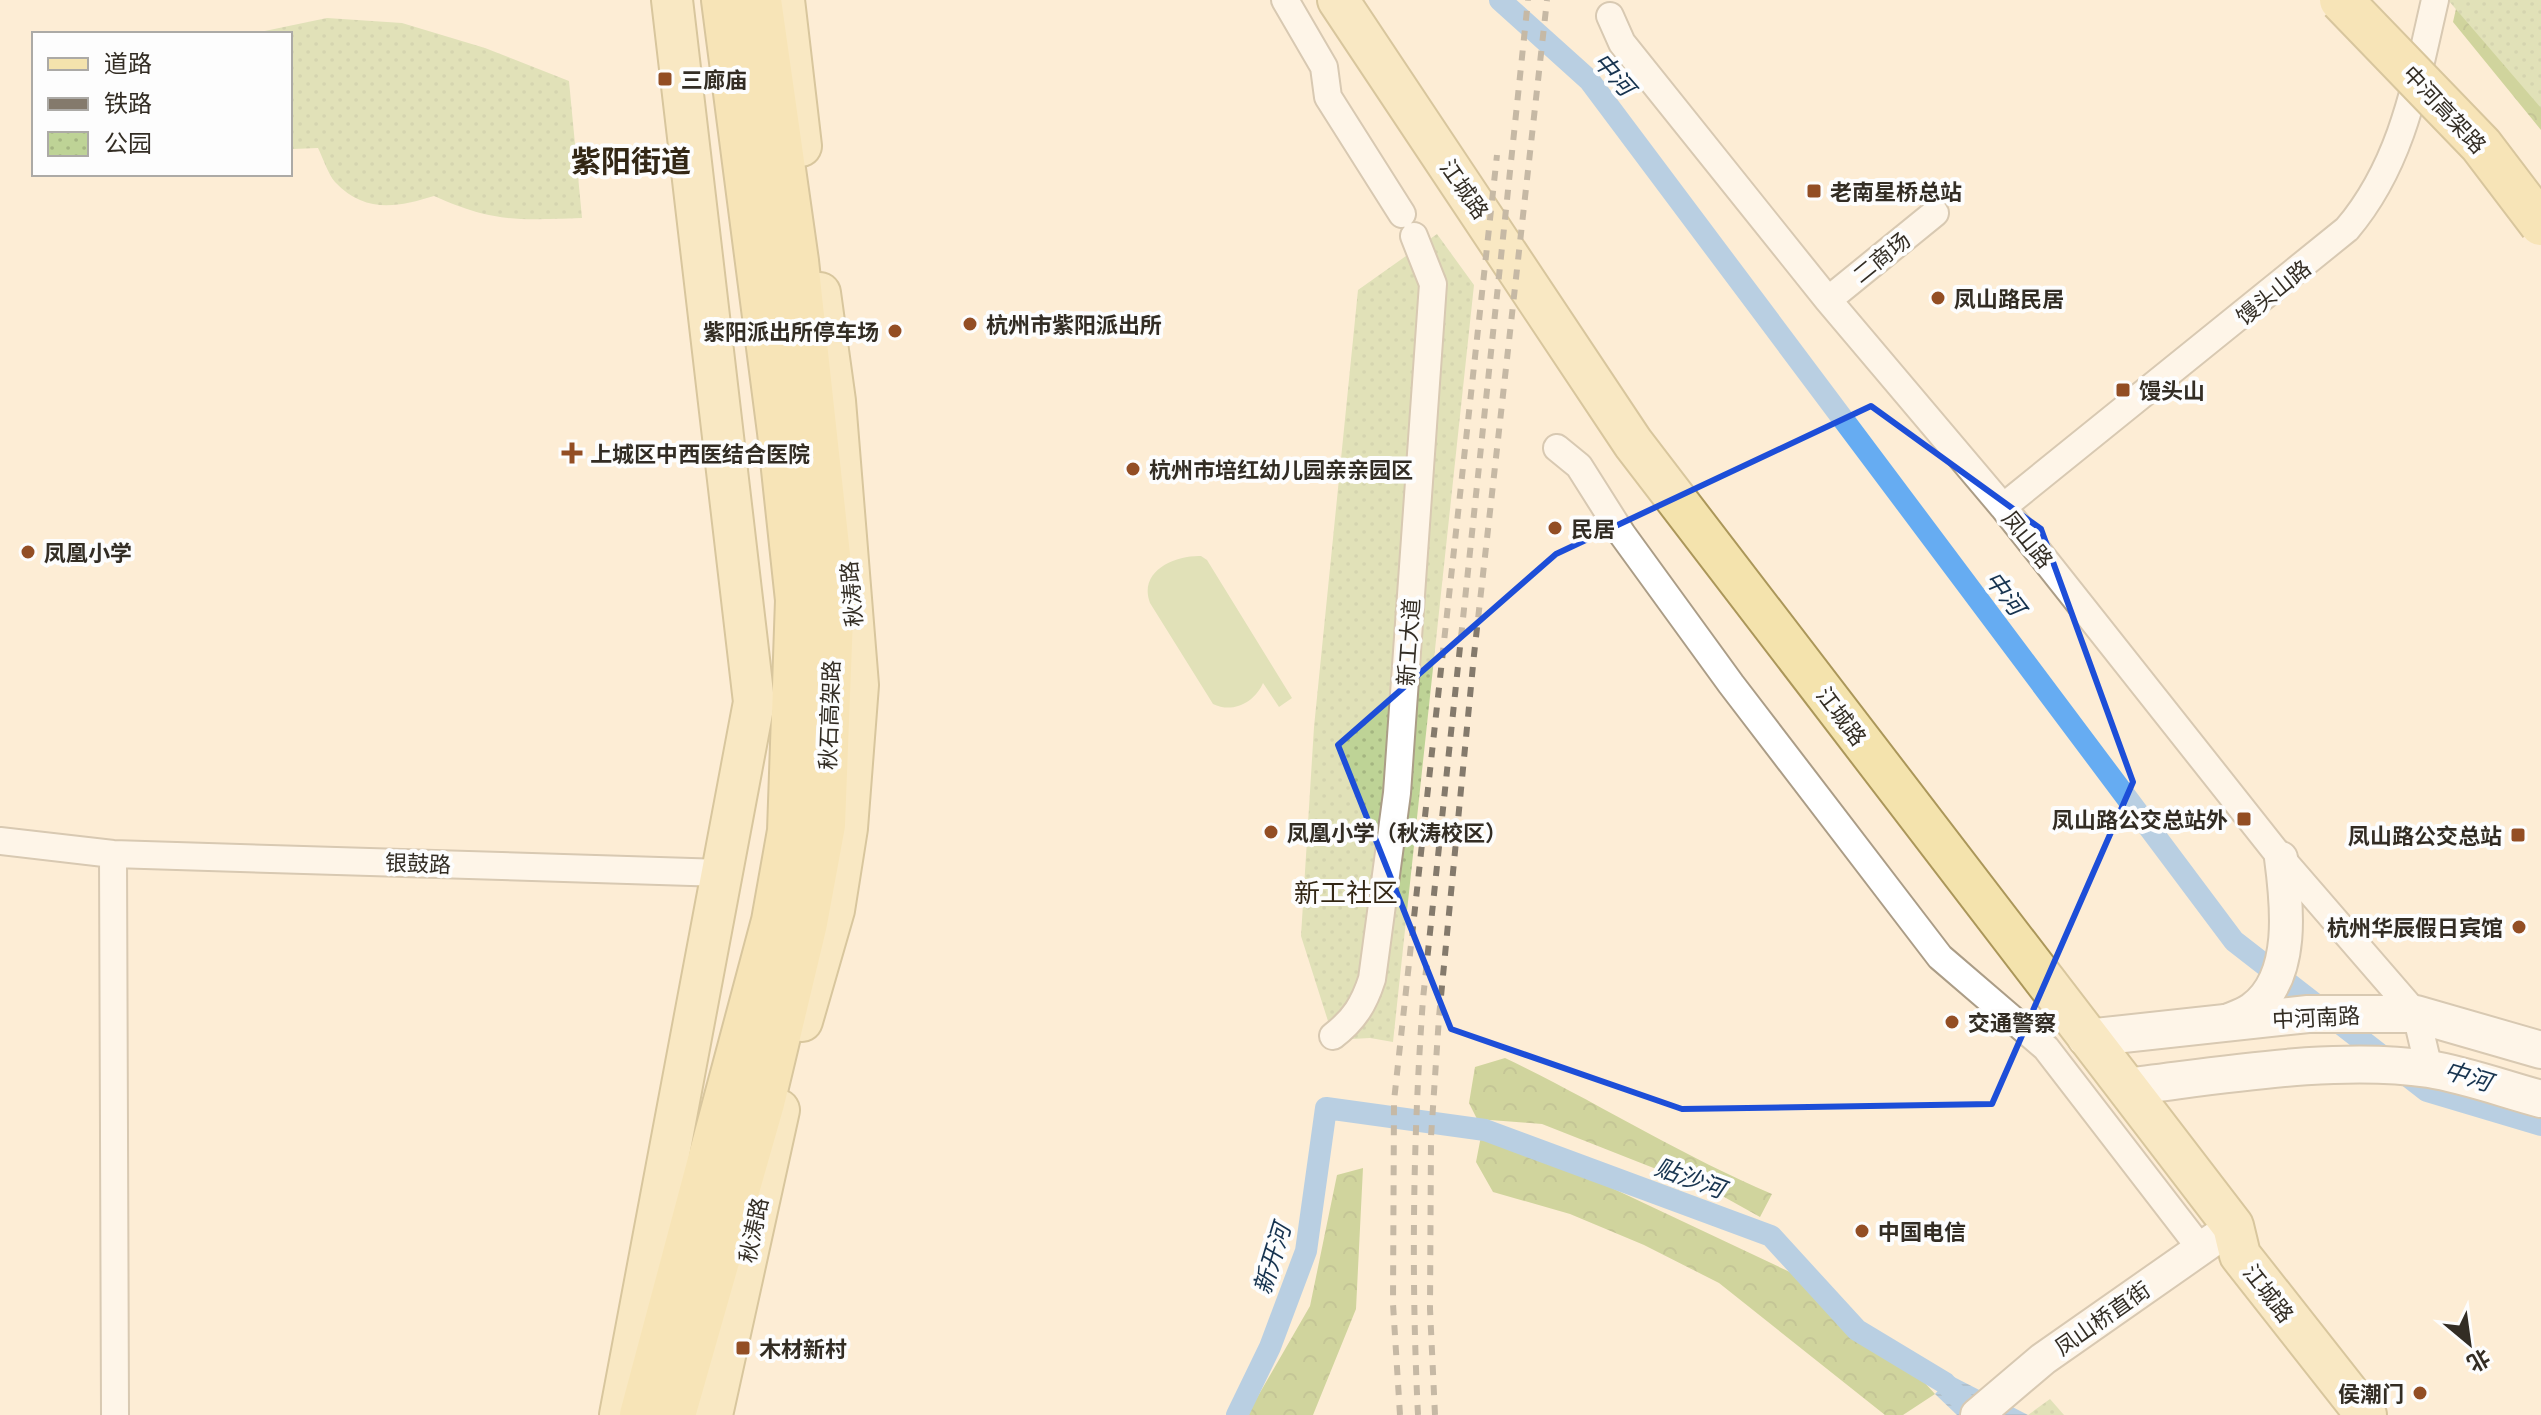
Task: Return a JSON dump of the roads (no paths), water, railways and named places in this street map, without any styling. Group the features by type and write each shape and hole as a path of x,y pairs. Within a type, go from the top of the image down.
{"highway":[{"name":"秋石高架路","path":"641,1415 773,921 789,831 797,600 723,0"},
{"name":"秋石高架路","path":"674,1415 763,1103 806,923 824,825 833,592 797,261 760,0"},
{"name":"中河高架路","path":"2341,0 2481,145 2541,224"},
{"name":"中河高架路","path":"2379,0 2499,133 2541,187"},
{"path":"629,1415 665,1251 740,987 761,869 774,704 758,273"},
{"path":"690,1415 697,1332"}],"main road":[{"path":"620,1415 754,702 672,0"},
{"name":"秋涛路","path":"712,1415 789,1063 834,910 847,828 858,685 835,401 784,0"},
{"name":"江城路","path":"1338,0 1633,443 2233,1226 2240,1255 2366,1415"},
{"name":"中河南路","path":"2086,1038 2308,1014 2416,1014 2541,1050"},
{"path":"2125,1087 2291,1067 2377,1067 2423,1069 2541,1099"}],"street":[{"name":"新工大道","path":"1285,0 1324,67 1328,97 1408,225 1433,284 1397,793 1372,979 1364,1003 1349,1024 1333,1036"},
{"name":"馒头山路","path":"2003,507 2347,229 2382,180 2405,125 2435,0"},
{"name":"凤山路","path":"1610,16 1622,43 1828,300 2003,507 2281,858 2416,1014 2423,1069"},
{"name":"二商场","path":"1828,300 1935,213"},
{"path":"1557,448 1579,466 1622,534 1731,684 1940,957 2046,1048 2201,1249"},
{"name":"银鼓路","path":"0,841 113,854 723,873"},
{"path":"113,854 115,1415"},
{"path":"2219,1025 2252,1009 2271,990 2282,954 2289,911 2281,858"},
{"name":"凤山桥直街","path":"1977,1415 2043,1359 2233,1226"}],"water":[{"path":"1952,1376 2028,1415 1957,1415 1935,1394"}],"waterway":[{"name":"中河","path":"1500,0 1589,80 2234,941 2427,1091 2541,1125"},
{"name":"贴沙河","path":"1237,1415 1270,1347 1306,1251 1326,1108 1485,1130 1771,1236 1857,1330 1945,1383 1966,1405"}],"railway":[{"path":"1418,1415 1414,1207 1423,999 1528,0"},
{"path":"1435,1415 1430,1309 1431,1137 1439,1017 1474,655 1547,0"},
{"path":"1400,1415 1393,1304 1394,1101 1497,155"}],"place":[{"name":"三廊庙","path":"665,79"},
{"name":"老南星桥总站","path":"1814,191"},
{"name":"凤山路民居","path":"1938,298"},
{"name":"杭州市紫阳派出所","path":"970,324"},
{"name":"紫阳派出所停车场","path":"895,331"},
{"name":"馒头山","path":"2123,390"},
{"name":"上城区中西医结合医院","path":"572,453"},
{"name":"杭州市培红幼儿园亲亲园区","path":"1133,469"},
{"name":"民居","path":"1555,528"},
{"name":"凤凰小学","path":"28,552"},
{"name":"凤山路公交总站外","path":"2244,819"},
{"name":"凤凰小学（秋涛校区）","path":"1271,832"},
{"name":"凤山路公交总站","path":"2518,835"},
{"name":"杭州华辰假日宾馆","path":"2519,927"},
{"name":"交通警察","path":"1952,1022"},
{"name":"中国电信","path":"1862,1231"},
{"name":"木材新村","path":"743,1348"},
{"name":"侯潮门","path":"2420,1393"}],"district":[{"name":"紫阳街道","path":"631,161"},
{"name":"新工社区","path":"1346,892"}],"water label":[{"name":"新开河","path":"1272,1259"}]}
